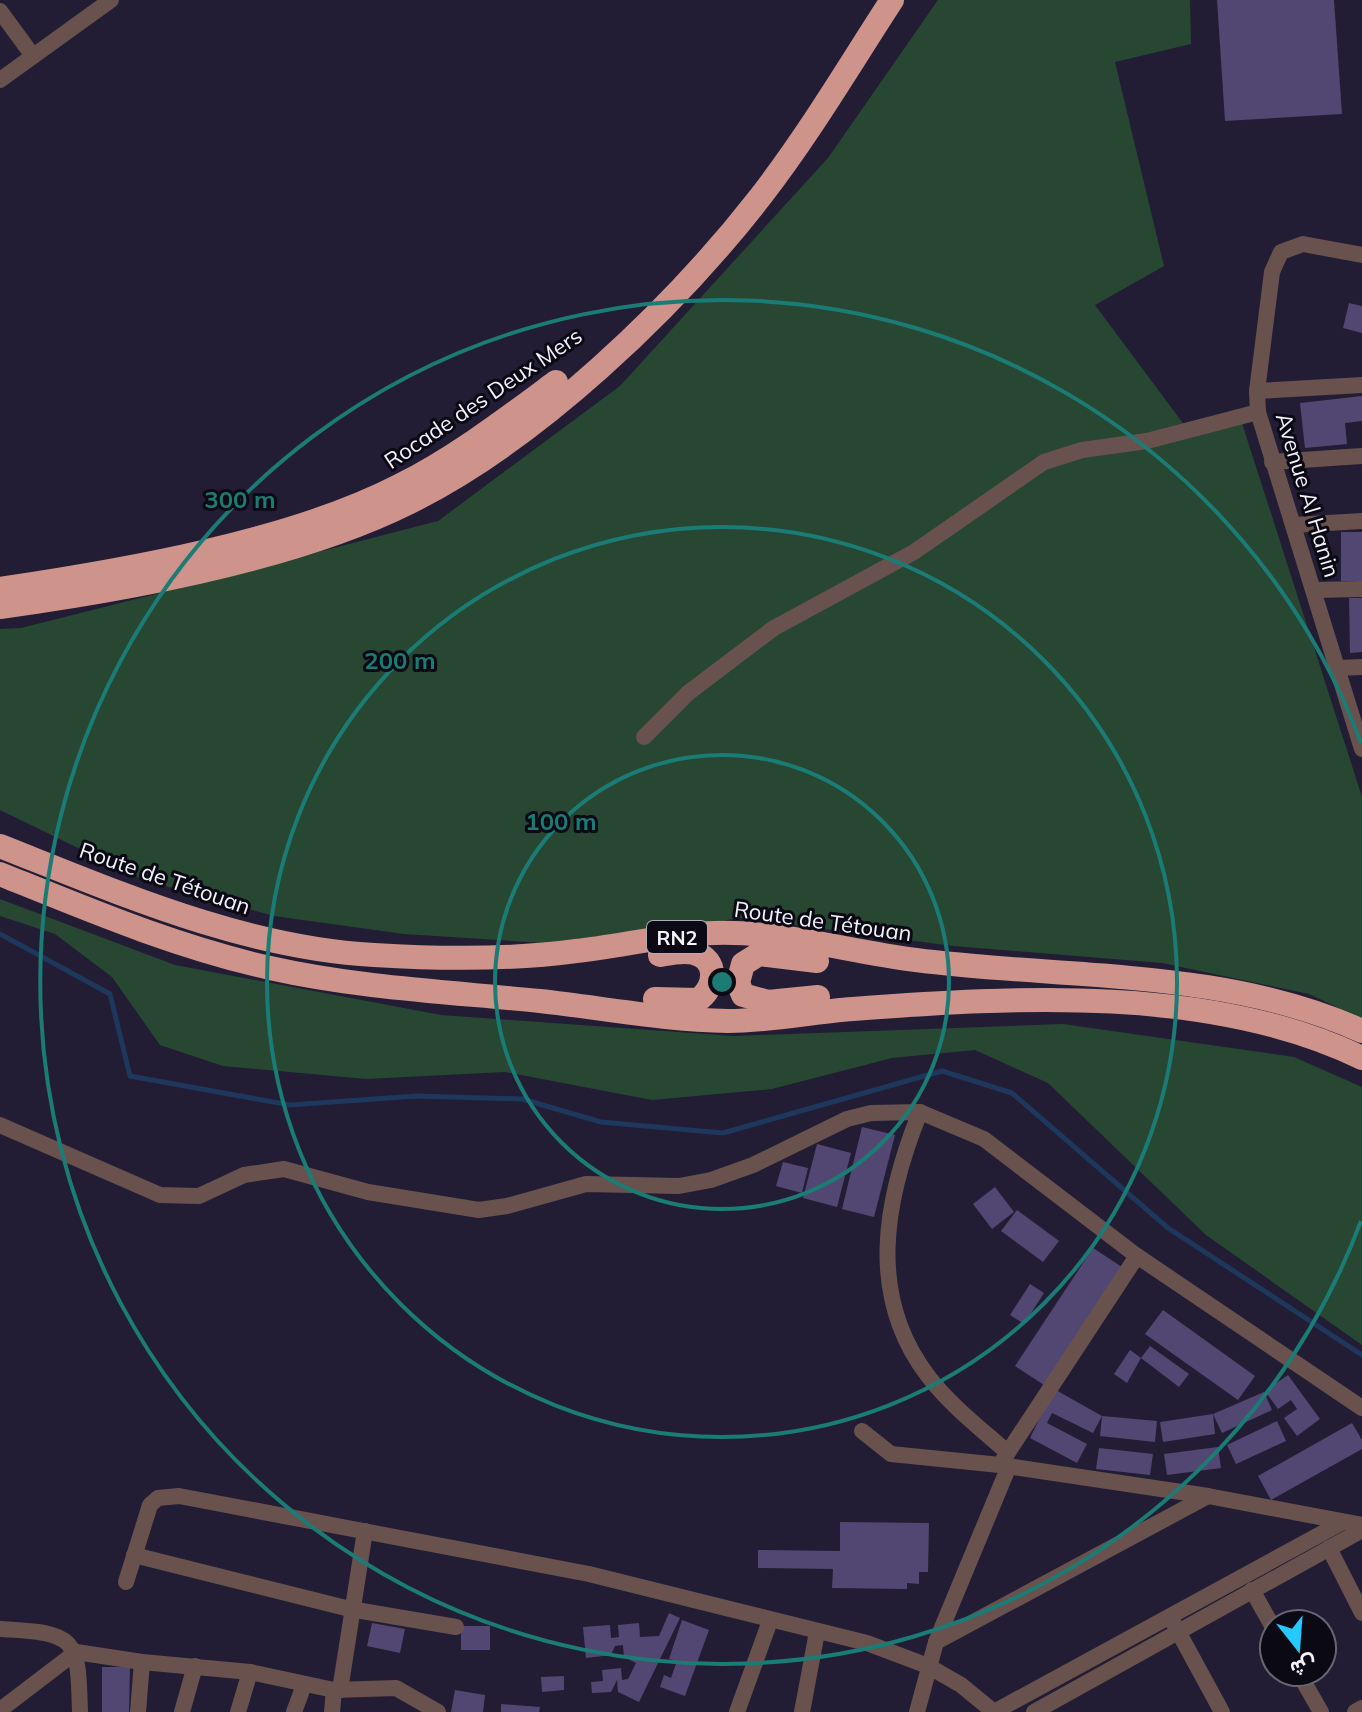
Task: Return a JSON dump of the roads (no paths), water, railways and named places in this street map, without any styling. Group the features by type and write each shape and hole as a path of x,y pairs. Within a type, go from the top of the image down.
{"highway":[{"name":"Rocade des Deux Mers","path":"0,607 211,567 312,540 398,508 449,480 573,389 660,310 761,196 801,141 892,0"},
{"name":"Rocade des Deux Mers","path":"0,589 207,549 308,522 379,496 432,468 660,310"},
{"name":"Route de Tétouan","path":"0,846 185,916 282,941 373,955 540,955 729,933 919,960 1138,979 1258,997 1304,1009 1362,1031"},
{"path":"0,874 171,941 273,969 369,985 725,1021 925,1004 1117,1004"},
{"path":"369,985 509,987 679,1002 704,996 713,976 705,957 685,951 581,964 517,967 373,955"},
{"path":"1138,979 967,975 766,954 747,960 738,976 743,995 757,1002 962,989 1020,991 1117,1004 1195,1010 1249,1020 1303,1035 1362,1058"}],"street":[{"path":"0,80 111,0"},
{"path":"0,11 33,56"},
{"name":"Avenue Al Hanin","path":"1362,255 1328,247 1291,246 1276,262 1257,391 1258,412 1272,462 1362,749"},
{"path":"1257,391 1362,385"},
{"path":"644,737 688,693 774,628 914,552 1044,462 1082,450 1147,441 1258,412"},
{"path":"1272,462 1362,456"},
{"path":"1294,525 1362,521"},
{"path":"1314,590 1362,589"},
{"path":"1338,668 1362,667"},
{"path":"0,1125 149,1192 174,1198 199,1196 244,1175 284,1169 368,1192 479,1210 507,1206 586,1184 679,1186 711,1180 753,1165 847,1119 871,1113 920,1112 962,1127 994,1145 1137,1256 1362,1408"},
{"path":"920,1112 900,1161 888,1213 887,1263 892,1304 907,1341 927,1375 1005,1461"},
{"path":"917,1712 936,1642 1005,1461 1137,1256"},
{"path":"862,1431 891,1454 1005,1461 1208,1496 1362,1528"},
{"path":"126,1582 150,1505 169,1495 589,1574 888,1649 928,1666 961,1685 994,1712 1341,1523"},
{"path":"936,1642 1208,1496"},
{"path":"1034,1712 1362,1528"},
{"path":"332,1712 365,1531"},
{"path":"1329,1548 1362,1613"},
{"path":"134,1555 350,1609 456,1627"},
{"path":"1252,1590 1262,1608"},
{"path":"1169,1615 1222,1712"},
{"path":"737,1712 770,1621"},
{"path":"0,1629 51,1634 69,1643 76,1652 80,1712"},
{"path":"802,1712 817,1632"},
{"path":"0,1710 76,1652 250,1672 337,1690 403,1689 438,1712"},
{"path":"138,1712 142,1662"},
{"path":"182,1712 195,1666"},
{"path":"238,1712 250,1672"},
{"path":"294,1712 304,1685"},
{"path":"1307,1688 1321,1712"},
{"path":"1355,1712 1362,1708"}],"waterway":[{"path":"0,934 110,994 130,1076 290,1105 416,1096 522,1099 601,1122 723,1133 942,1071 1012,1093 1168,1228 1362,1355"}]}
